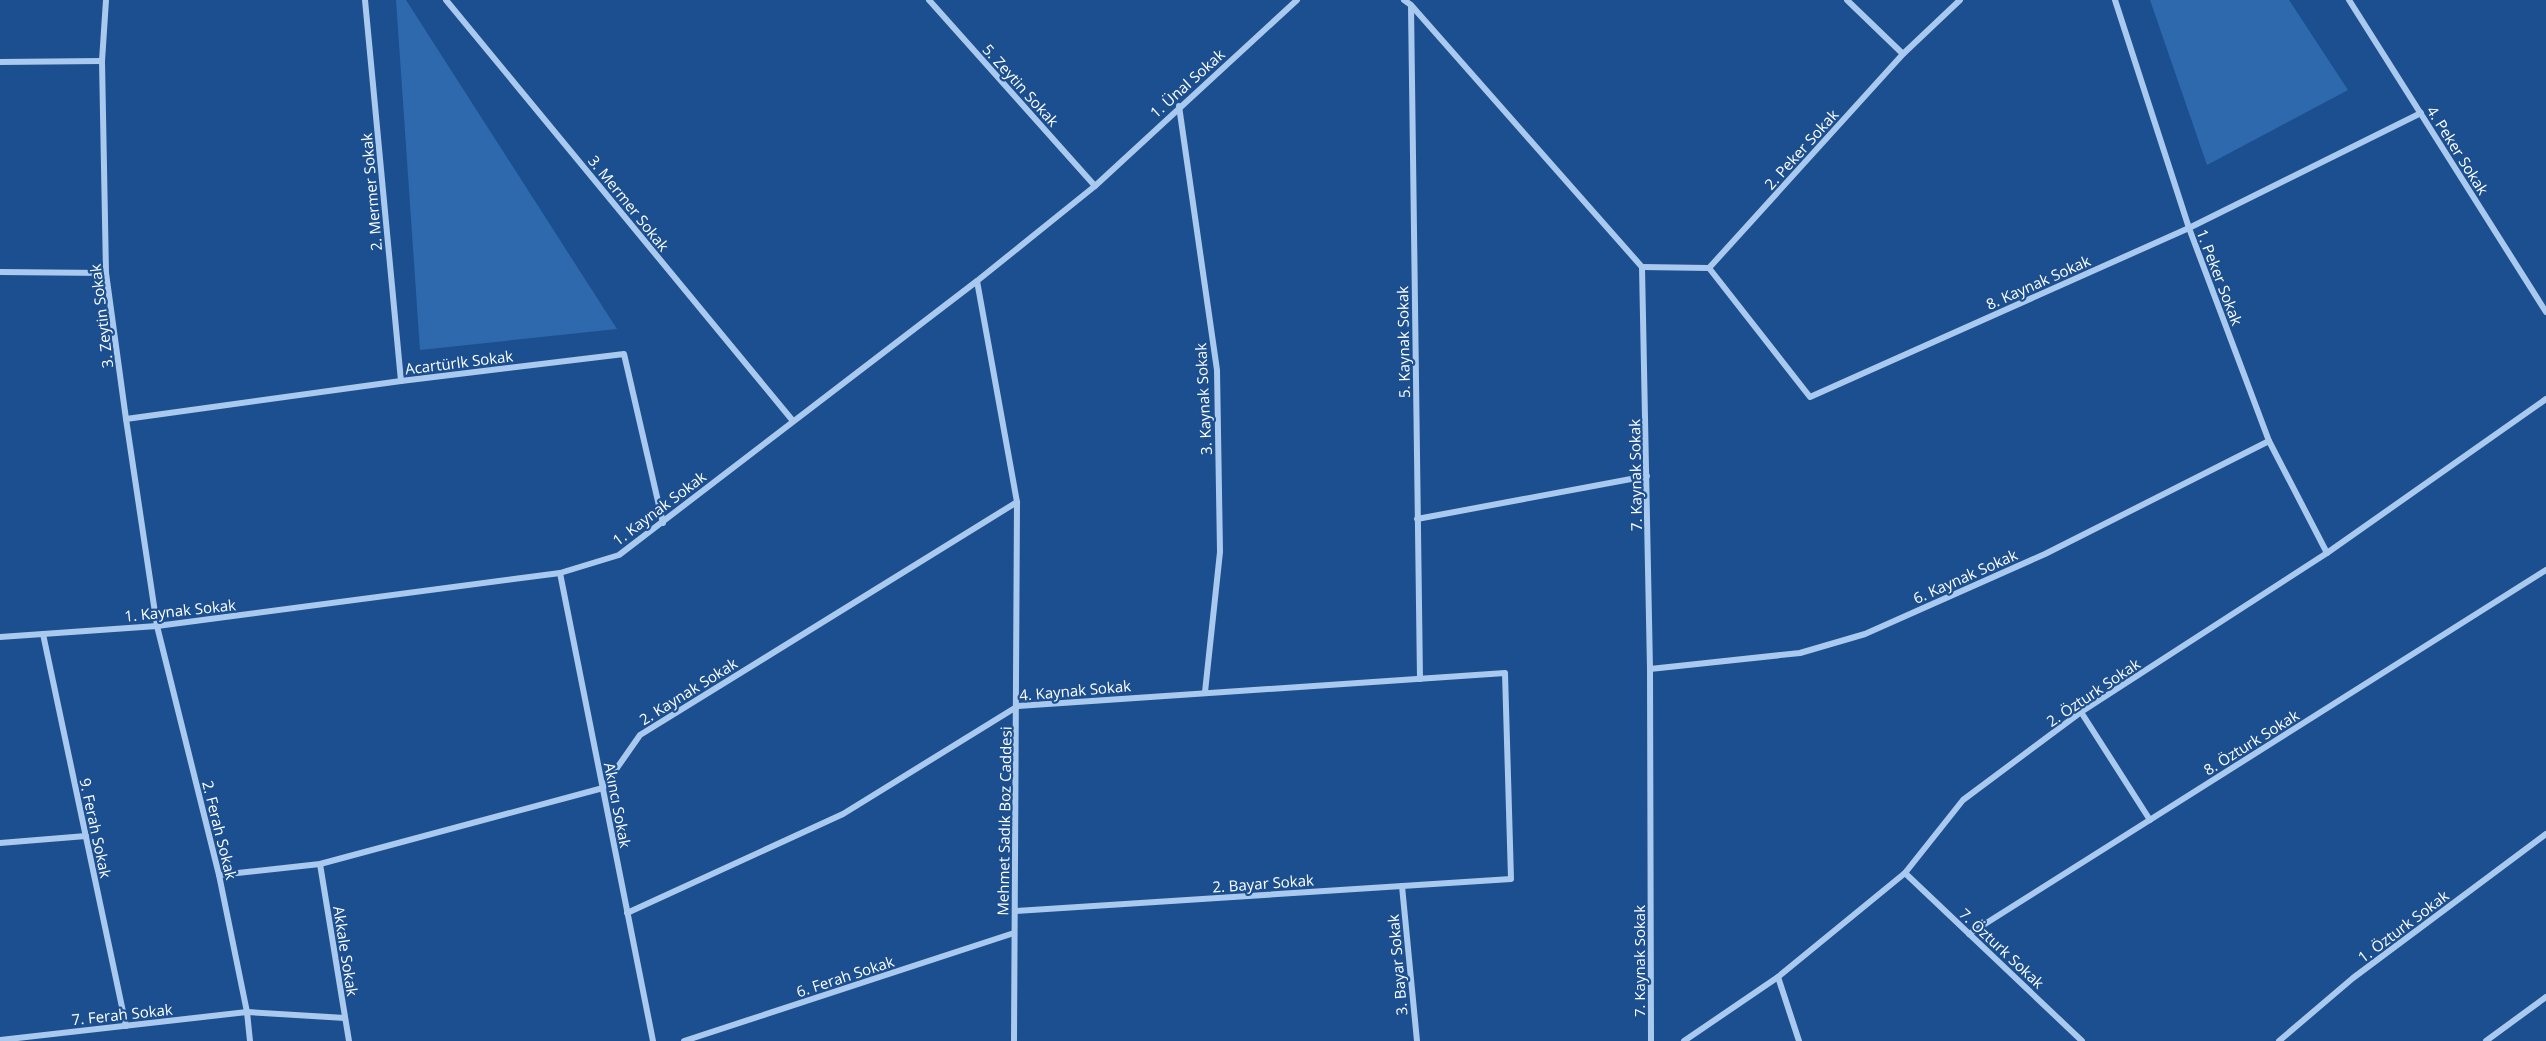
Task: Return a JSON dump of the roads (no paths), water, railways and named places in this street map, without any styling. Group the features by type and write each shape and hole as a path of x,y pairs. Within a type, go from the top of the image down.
{"street":[{"name":"3. Zeytin Sokak","path":"106,0 102,61 106,273 157,626"},
{"name":"2. Mermer Sokak","path":"365,0 401,381"},
{"name":"3. Mermer Sokak","path":"446,0 793,421"},
{"name":"5. Zeytin Sokak","path":"929,0 1095,186"},
{"name":"1. Ünal Sokak","path":"1095,186 1179,106 1297,0"},
{"path":"1404,0 1411,5 1642,267 1709,268"},
{"path":"1847,0 1903,54"},
{"name":"2. Peker Sokak","path":"1709,268 1903,54 1960,0"},
{"name":"1. Peker Sokak","path":"2115,0 2189,228 2269,441 2327,553"},
{"name":"4. Peker Sokak","path":"2349,0 2546,312"},
{"name":"5. Kaynak Sokak","path":"1411,5 1420,679"},
{"path":"0,62 102,61"},
{"name":"3. Kaynak Sokak","path":"1179,106 1217,370 1220,552 1204,692"},
{"name":"8. Kaynak Sokak","path":"1709,268 1810,397 2189,228 2421,113"},
{"name":"1. Kaynak Sokak","path":"0,637 157,626 560,573 619,555 977,281 1095,186"},
{"name":"7. Kaynak Sokak","path":"1642,267 1650,669 1651,1041"},
{"path":"0,272 106,273"},
{"name":"Mehmet Sadık Boz Caddesi","path":"977,281 1017,502 1018,706 1014,1041"},
{"name":"Acartürlk Sokak","path":"126,419 401,381 624,354 663,523"},
{"name":"2. Özturk Sokak","path":"1684,1041 1693,1039 1778,977 1905,873 1963,800 2081,712 2327,553 2546,399"},
{"name":"6. Kaynak Sokak","path":"1650,669 1800,653 1865,634 2045,554 2269,441"},
{"path":"1417,519 1647,476"},
{"name":"2. Kaynak Sokak","path":"603,788 640,735 1017,502"},
{"name":"8. Özturk Sokak","path":"1969,934 2546,570"},
{"name":"Akıncı Sokak","path":"560,573 653,1041"},
{"name":"2. Ferah Sokak","path":"157,626 219,876 247,1012 250,1041"},
{"name":"9. Ferah Sokak","path":"42,634 126,1026"},
{"name":"4. Kaynak Sokak","path":"627,913 843,814 1018,706 1505,673 1511,879"},
{"path":"2081,712 2150,820"},
{"path":"219,876 320,864 603,788"},
{"name":"1. Özturk Sokak","path":"2278,1041 2353,978 2546,834"},
{"path":"0,843 86,836"},
{"name":"Akkale Sokak","path":"320,864 349,1041"},
{"name":"7. Özturk Sokak","path":"1905,873 2082,1041"},
{"name":"2. Bayar Sokak","path":"1015,911 1511,879"},
{"name":"3. Bayar Sokak","path":"1402,886 1417,1041"},
{"name":"6. Ferah Sokak","path":"684,1041 1014,933"},
{"path":"1778,977 1799,1041"},
{"path":"2486,1041 2546,997"},
{"name":"7. Ferah Sokak","path":"0,1040 247,1012 345,1018"}]}
